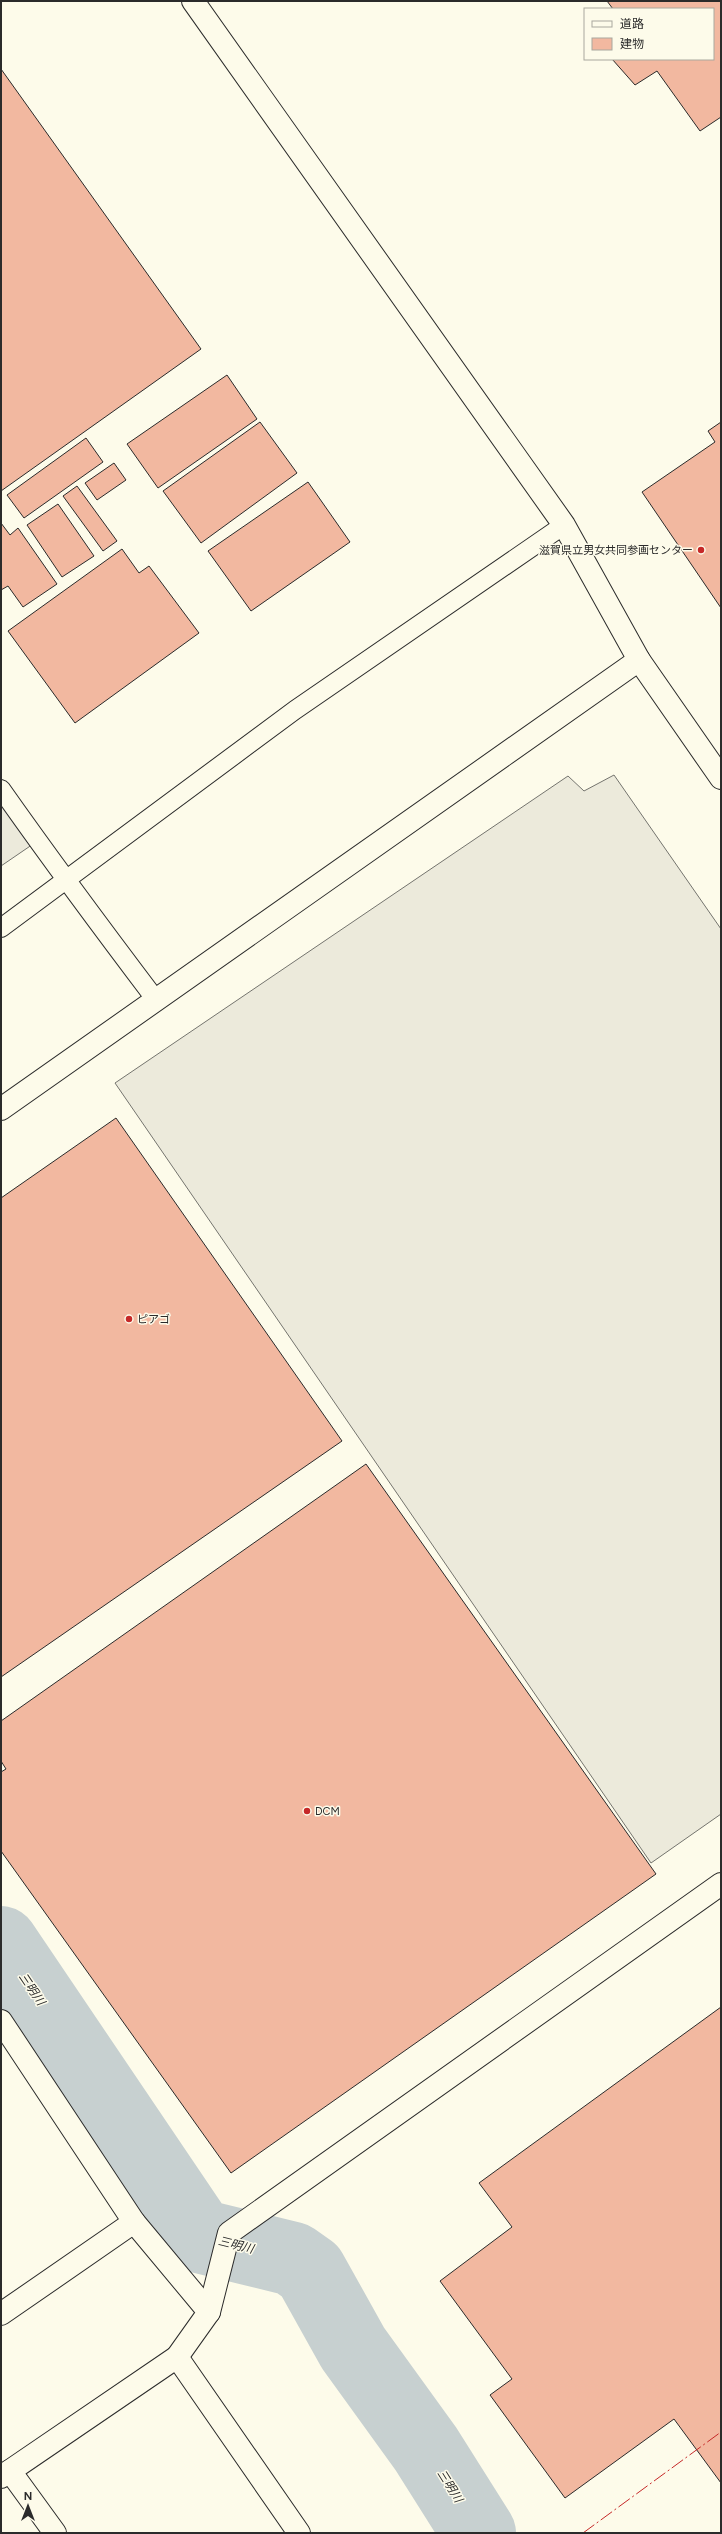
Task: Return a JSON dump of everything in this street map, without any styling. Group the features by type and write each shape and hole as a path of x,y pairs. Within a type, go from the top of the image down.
{"street":[{"path":"193,1 564,525 639,660 721,778"},
{"path":"1,1109 639,660"},
{"path":"55,2533 5,2474 177,2357 209,2312 229,2233 721,1884"},
{"path":"1,2021 8,2046 134,2222 209,2312"},
{"path":"1,2314 134,2222"},
{"path":"177,2357 299,2533"}],"lane":[{"path":"1,928 295,710 564,525"},
{"path":"1,789 39,840 65,880 156,1000"}],"shaded area":[{"path":"614,775 721,929 721,1814 651,1863 115,1083 568,776 584,791"},
{"path":"1,785 39,840 1,866"}],"building":[{"path":"607,1 721,1 721,117 700,131 657,71 635,85 613,60 714,60 714,8 612,8"},
{"path":"1,69 201,349 1,491"},
{"path":"227,375 257,419 158,488 127,444"},
{"path":"260,422 297,473 201,543 163,491"},
{"name":"滋賀県立男女共同参画センター","path":"721,422 721,608 642,492 715,442 708,431"},
{"path":"86,438 103,462 24,518 7,495"},
{"path":"114,463 126,480 97,500 85,483"},
{"path":"308,482 350,542 251,611 208,551"},
{"path":"77,486 117,541 103,551 63,496"},
{"path":"58,504 94,556 62,577 27,525"},
{"path":"1,523 10,535 18,528 57,584 23,607 8,586 1,590"},
{"path":"122,549 139,573 149,566 199,633 75,723 8,631"},
{"name":"ピアゴ","path":"116,1118 342,1441 1,1677 1,1198"},
{"name":"DCM","path":"366,1464 656,1874 231,2173 1,1851 1,1772 6,1769 1,1761 1,1721"},
{"path":"721,2007 721,2483 674,2419 565,2498 490,2395 512,2379 440,2281 512,2227 479,2183"}],"waterway":[{"name":"三明川","path":"1,1943 199,2236 293,2259 310,2271 353,2348 426,2449 479,2533"}],"power":[{"path":"583,2533 721,2432"}],"place":[{"name":"滋賀県立男女共同参画センター","path":"701,550"},
{"name":"ピアゴ","path":"129,1319"},
{"name":"DCM","path":"307,1811"}]}
